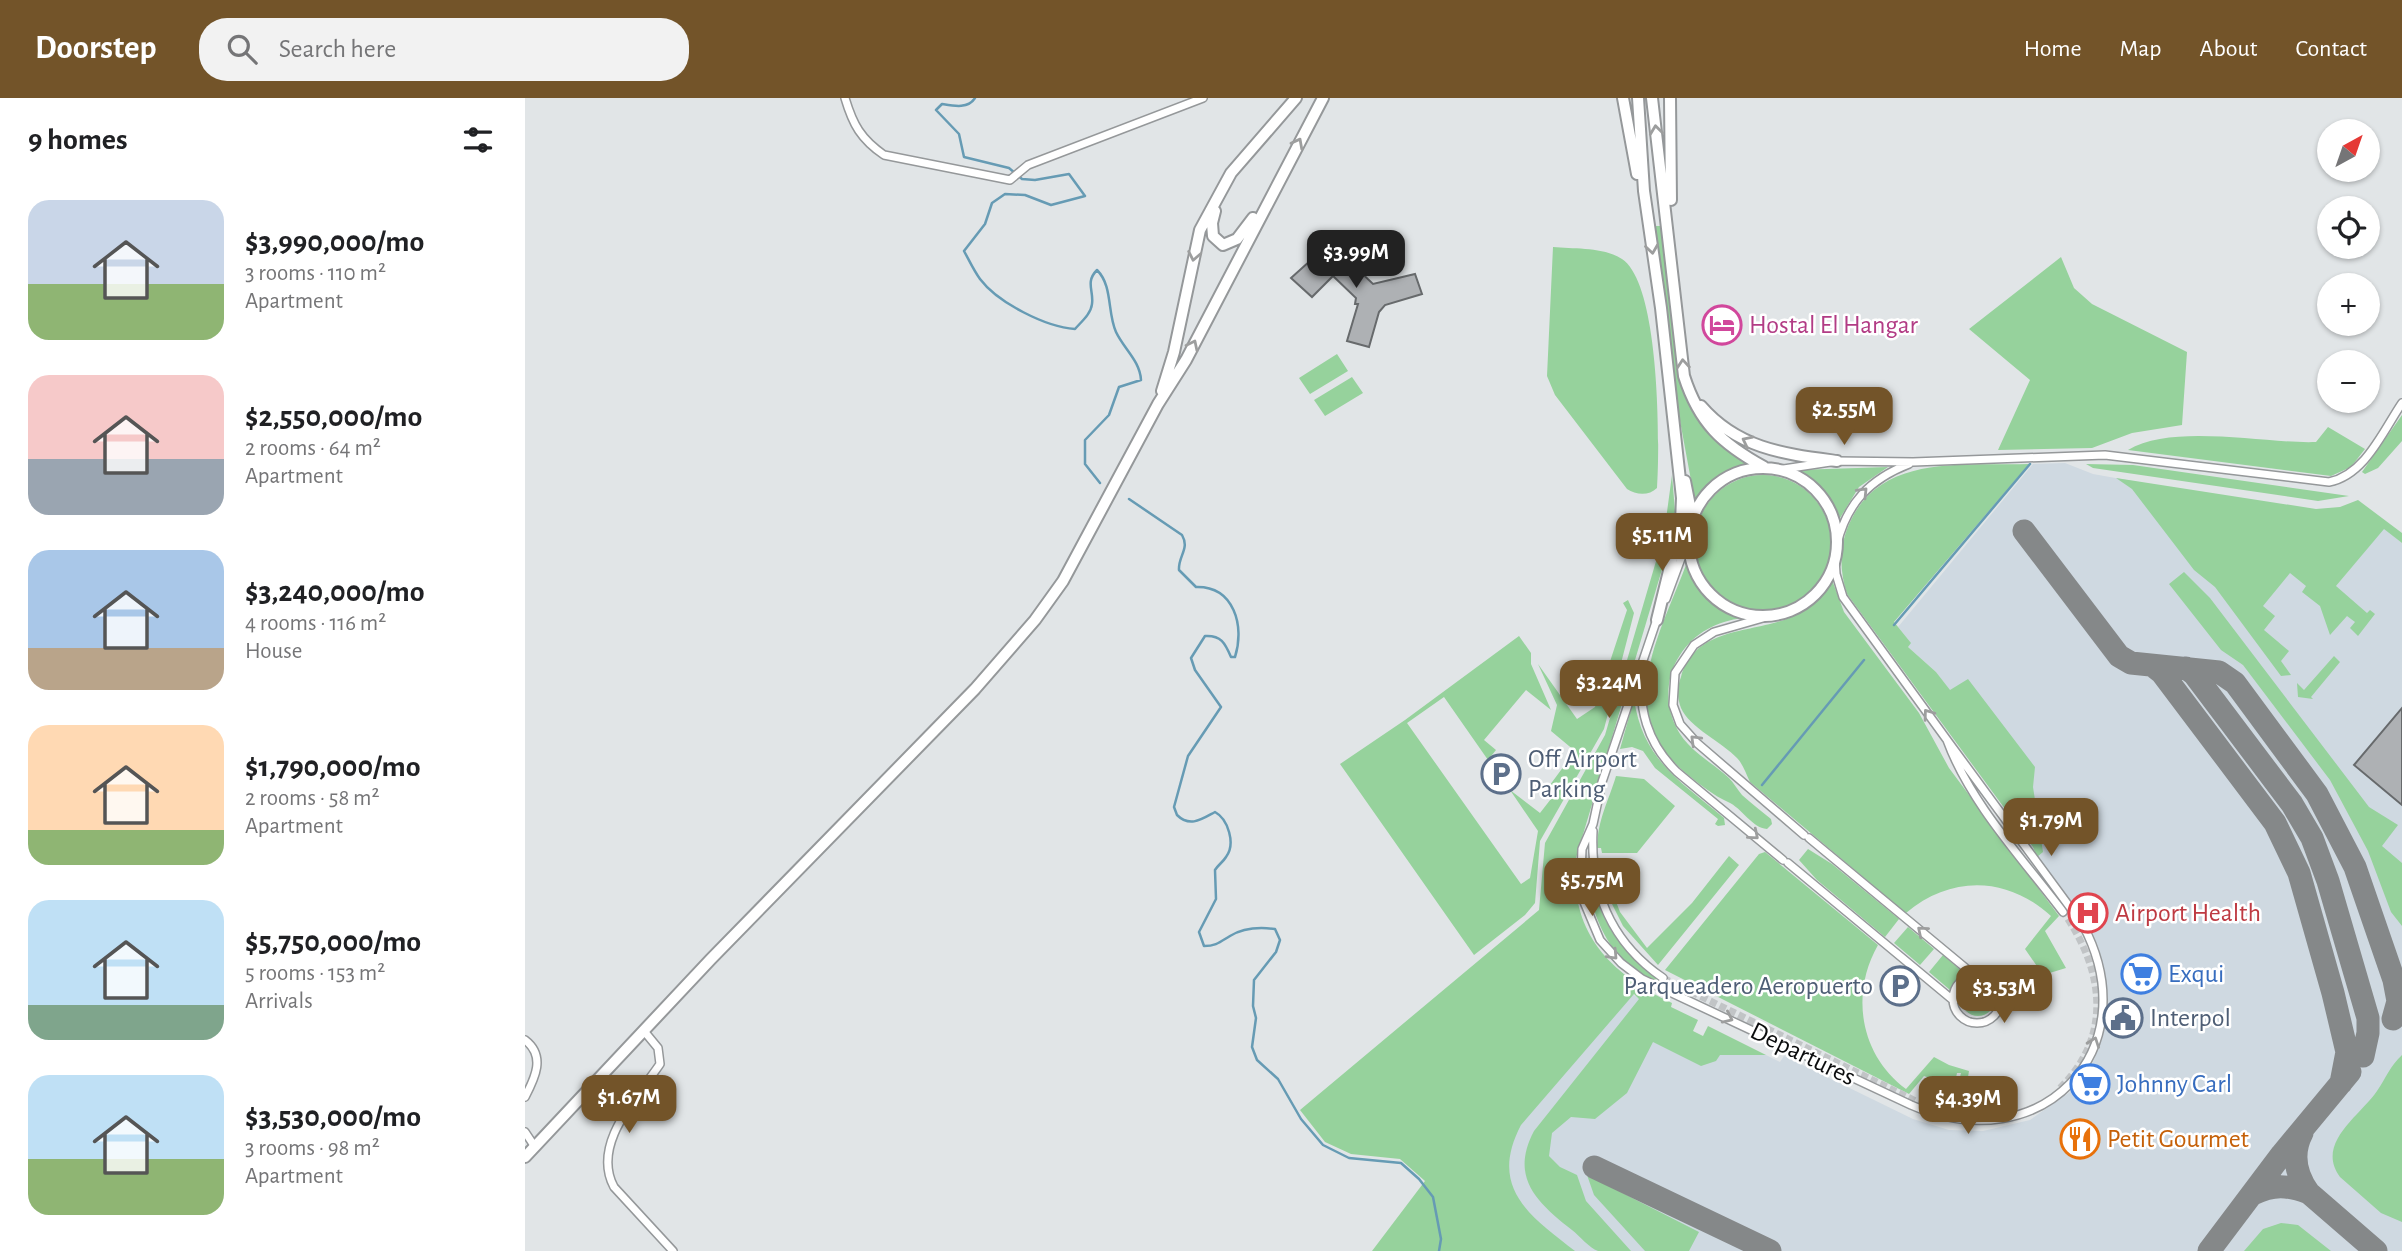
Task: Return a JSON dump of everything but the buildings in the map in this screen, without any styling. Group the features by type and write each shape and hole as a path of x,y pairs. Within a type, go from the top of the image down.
{"main road":[{"path":"1158,404 1180,326 1200,230 1224,185 1259,138 1296,98"},
{"path":"525,1157 1009,653 1063,581 1158,404 1186,360 1323,98"},
{"path":"1623,98 1634,160 1644,191"},
{"path":"1638,98 1644,191 1680,465 1681,522 1657,620"},
{"path":"1652,98 1684,376 1689,392 1713,432 1731,449 1772,469 1796,477 1820,496 1831,514 1837,544 1835,559 1828,578 1808,601 1790,611 1770,616 1735,611 1706,589 1694,569 1690,534 1690,495 1680,465"},
{"path":"1670,98 1674,271"},
{"path":"1224,185 1212,223 1213,236 1223,245 1237,239 1269,198"},
{"path":"1689,392 1727,430 1754,445 1780,452 1837,460"},
{"path":"1692,521 1701,502 1716,485 1745,471 1772,469"}],"street":[{"path":"845,98 856,131 867,144 884,155 1010,180 1022,169 1092,139 1203,98"},
{"path":"1772,469 1837,460 1913,463 2105,456 2329,482 2347,477 2359,466 2402,403"},
{"path":"1837,544 1847,514 1862,492 1891,471 1913,463"},
{"path":"1663,978 1637,957 1607,917 1591,858 1593,824 1602,782 1657,620 1677,576 1690,534"},
{"path":"1835,559 1836,574 1843,597 1947,740 1956,765 1971,787 2063,912"},
{"path":"1647,650 1641,679 1641,705 1647,728 1658,749 1677,772 1954,1001 1960,1015 1970,1021 1984,1022 1996,1014 2001,998 1997,985 1989,978 1974,975 1807,837 1688,734 1680,724 1673,705 1675,673 1694,645 1714,632 1770,616"},
{"name":"Departures","path":"1593,824 1582,849 1584,902 1593,926 1608,951 1642,979 1941,1117 1986,1122 2031,1111 2068,1086 2086,1061 2098,1034 2102,990 2095,952 2083,925 1947,740"},
{"path":"1954,1001 1960,982 1974,975"},
{"path":"644,1031 658,1048 660,1064 616,1129 607,1154 607,1174 614,1186 673,1251"},
{"path":"525,1040 536,1054 538,1066 525,1097"},
{"path":"525,1132 535,1147"}],"shaded area":[{"path":"2065,463 2093,474 2149,484 2298,554 2336,586 2384,528 2402,543 2402,1251 1568,1251 1512,1201 1503,1141 1631,993 1719,1055 1766,1055 1780,1062 1784,1056 1913,1119 1949,1130 1983,1131 2030,1120 2070,1092 2091,1067 2103,1037 2108,1005 2105,972 2094,939 2081,916 2037,857 1950,691 1936,672 1908,647 1910,642 1898,627 2033,464"}],"green space":[{"path":"1653,226 1662,226 1680,382 1685,396 1699,422 1717,442 1754,465 1720,477 1695,502 1673,383 1663,279"},
{"path":"1553,247 1607,252 1622,259 1635,274 1651,331 1655,366 1658,466 1657,488 1650,492 1638,493 1627,489 1555,395 1547,376"},
{"path":"2061,257 2074,288 2092,304 2187,352 2182,425 2132,433 2092,448 1998,450 2030,380 1969,329"},
{"path":"1337,354 1348,371 1310,394 1299,378"},
{"path":"1352,377 1363,393 1325,416 1314,400"},
{"path":"2402,415 2402,441 2378,468 2365,474 2362,472"},
{"path":"2328,427 2365,449 2351,467 2331,476 2128,450 2147,442 2194,436 2316,442"},
{"path":"2029,464 1894,622 1911,643 1908,647 1936,672 1950,690 1968,679 2035,767 2033,787 2043,852 2037,857 2033,847 1847,594 1842,566 1842,547 1851,520 1865,498 1884,483 1905,473 1929,468"},
{"path":"2086,464 2133,465 2349,496 2318,501 2093,468"},
{"path":"1888,467 1859,487 1840,518 1823,491 1796,470"},
{"path":"1672,475 1675,511 1669,546 1576,858 1579,908 1598,947 1612,963 1629,978 1672,1003 1671,1007 1698,1020 1693,1031 1703,1036 1708,1026 1766,1055 1720,1055 1716,1061 1701,1066 1653,1042 1627,1093 1595,1119 1571,1117 1552,1133 1549,1156 1560,1167 1577,1175 1586,1201 1631,1251 1598,1251 1588,1245 1538,1199 1526,1176 1525,1162 1534,1131 1639,999 1634,994 1521,1125 1512,1147 1509,1166 1512,1183 1519,1198 1529,1212 1575,1251 1372,1251 1425,1181 1400,1159 1351,1154 1325,1142 1300,1110 1539,910 1545,843 1605,735 1664,534"},
{"path":"1763,475 1789,480 1811,495 1826,517 1831,543 1826,569 1811,591 1789,606 1763,611 1737,606 1715,591 1700,569 1695,543 1700,517 1715,495 1737,480"},
{"path":"2116,478 2316,509 2340,507 2358,500 2402,533 2402,543 2384,529 2336,586 2367,613 2370,610 2375,614 2358,636 2350,628 2355,622 2347,616 2330,635 2320,606 2302,592 2306,586 2290,573 2263,606 2275,616 2264,630 2289,651 2281,661 2291,675 2281,676 2215,587 2194,570 2132,489"},
{"path":"1686,565 1695,584 1708,599 1733,615 1743,618 1707,629 1686,647 1670,677 1671,712 1680,734 1688,744 1729,778 1742,795 1771,819 1772,824 1767,829 1757,825 1733,805 1688,775 1665,751 1652,727 1647,701 1648,675 1654,648"},
{"path":"2184,572 2210,598 2369,807 2398,825 2382,846 2402,863 2402,926 2391,912 2368,851 2330,780 2243,665 2221,650 2169,584"},
{"path":"1832,580 1844,612 1919,713 1949,768 2059,916 2045,931 2066,968 2043,975 2025,949 2051,916 2016,893 1998,887 1960,887 1941,892 1906,913 1750,782 1737,758 1685,715 1679,700 1679,685 1689,660 1700,647 1730,633 1782,621 1798,614 1817,599"},
{"path":"1628,600 1634,613 1604,729 1540,841 1535,903 1525,915 1474,955 1340,764 1519,636 1531,653 1531,664 1551,710 1526,690 1484,740 1496,750 1488,760 1444,697 1407,723 1521,884 1530,878 1538,831 1510,790 1540,813 1554,795 1547,789 1575,751 1551,731 1557,705 1538,664 1577,719 1595,707 1627,610 1623,603"},
{"path":"2334,656 2340,662 2311,697 2313,699 2298,697 2297,683 2304,690"},
{"path":"1634,699 1639,720 1655,754 1666,768 1724,818 1725,825 1715,824 1718,819 1655,768 1643,751 1632,747 1620,749"},
{"path":"1616,776 1644,779 1675,806 1637,853 1602,853 1601,848 1597,848 1601,819"},
{"path":"1808,849 1832,864 1899,919 1885,937 1817,880 1799,860"},
{"path":"1765,852 1878,945 1869,964 1862,1003 1864,1023 1870,1041 1878,1059 1890,1075 1906,1089 1934,1057 1969,1071 1968,1077 1960,1077 1961,1073 1957,1073 1956,1078 1960,1079 1957,1088 1924,1076 1909,1094 1665,970 1759,854"},
{"path":"1729,856 1739,865 1658,965 1623,926 1604,888 1610,886 1620,912 1647,948 1692,903"},
{"path":"1587,866 1598,902 1613,933 1635,959 1666,981 1664,983 1646,977 1631,967 1607,938 1592,903"},
{"path":"1908,927 1934,949 1920,965 1894,943"},
{"path":"1943,955 1964,973 1950,990 1929,972"},
{"path":"1978,982 1990,987 1995,999 1990,1011 1978,1016 1966,1011 1961,999 1966,987"},
{"path":"2402,1055 2402,1222 2381,1213 2340,1177 2334,1165 2333,1153 2336,1141 2343,1131 2377,1091"},
{"path":"1587,1175 1699,1232 1689,1251 1645,1251 1594,1195"},
{"path":"2281,1223 2298,1225 2331,1251 2244,1251 2263,1229"}],"waterway":[{"path":"975,98 969,104 942,104 936,110 959,134 964,157 1009,168 1022,179 1035,180 1069,174 1085,196 1051,205 1025,195 1005,194 992,203 985,224 964,251 980,279 998,297 1037,319 1063,327 1075,329 1085,318 1092,304 1093,274 1097,270 1102,276 1108,291 1116,332 1135,361 1141,380 1119,387 1109,415 1085,440 1085,464 1100,483"},
{"path":"1894,625 2030,464"},
{"path":"1129,499 1182,535 1185,544 1179,570 1196,587 1209,588 1220,593 1228,601 1237,621 1238,645 1235,657 1231,657 1219,639 1205,636 1191,658 1195,670 1221,707 1188,756 1174,807 1177,815 1191,822 1215,812 1224,820 1229,832 1229,852 1215,870 1216,899 1199,932 1204,946 1246,930 1275,929 1280,940 1276,952 1254,980 1253,1006 1256,1018 1252,1047 1257,1060 1278,1079 1301,1119 1323,1145 1349,1158 1401,1163 1419,1179 1433,1197 1441,1239 1439,1251"},
{"path":"1762,785 1864,660"}],"taxiway":[{"path":"2024,531 2119,656 2131,663 2219,672 2235,683 2317,794 2355,867 2394,980 2398,1001 2393,1019"},
{"path":"2153,666 2162,673 2275,823 2299,873 2347,1052 2341,1083"},
{"path":"2186,668 2194,674 2292,804 2312,838 2328,881 2368,1018 2363,1056"},
{"path":"2209,1251 2282,1154 2350,1072"},
{"path":"2253,1194 2267,1188 2281,1187 2309,1193 2301,1179 2296,1156 2302,1133"},
{"path":"1594,1167 1770,1251"},
{"path":"2309,1193 2376,1251"}],"tunnel":[{"path":"2060,1088 2077,1068 2089,1046 2097,1001 2087,956 2077,933 2063,912"},
{"path":"1663,978 1928,1107"}],"place":[{"name":"Hostal El Hangar","path":"1722,325"},
{"name":"Off Airport Parking","path":"1501,774"},
{"name":"Airport Health","path":"2088,913"},
{"name":"Exqui","path":"2141,974"},
{"name":"Parqueadero Aeropuerto","path":"1900,986"},
{"name":"Interpol","path":"2123,1018"},
{"name":"Johnny Carl","path":"2090,1084"},
{"name":"Petit Gourmet","path":"2080,1139"}]}
